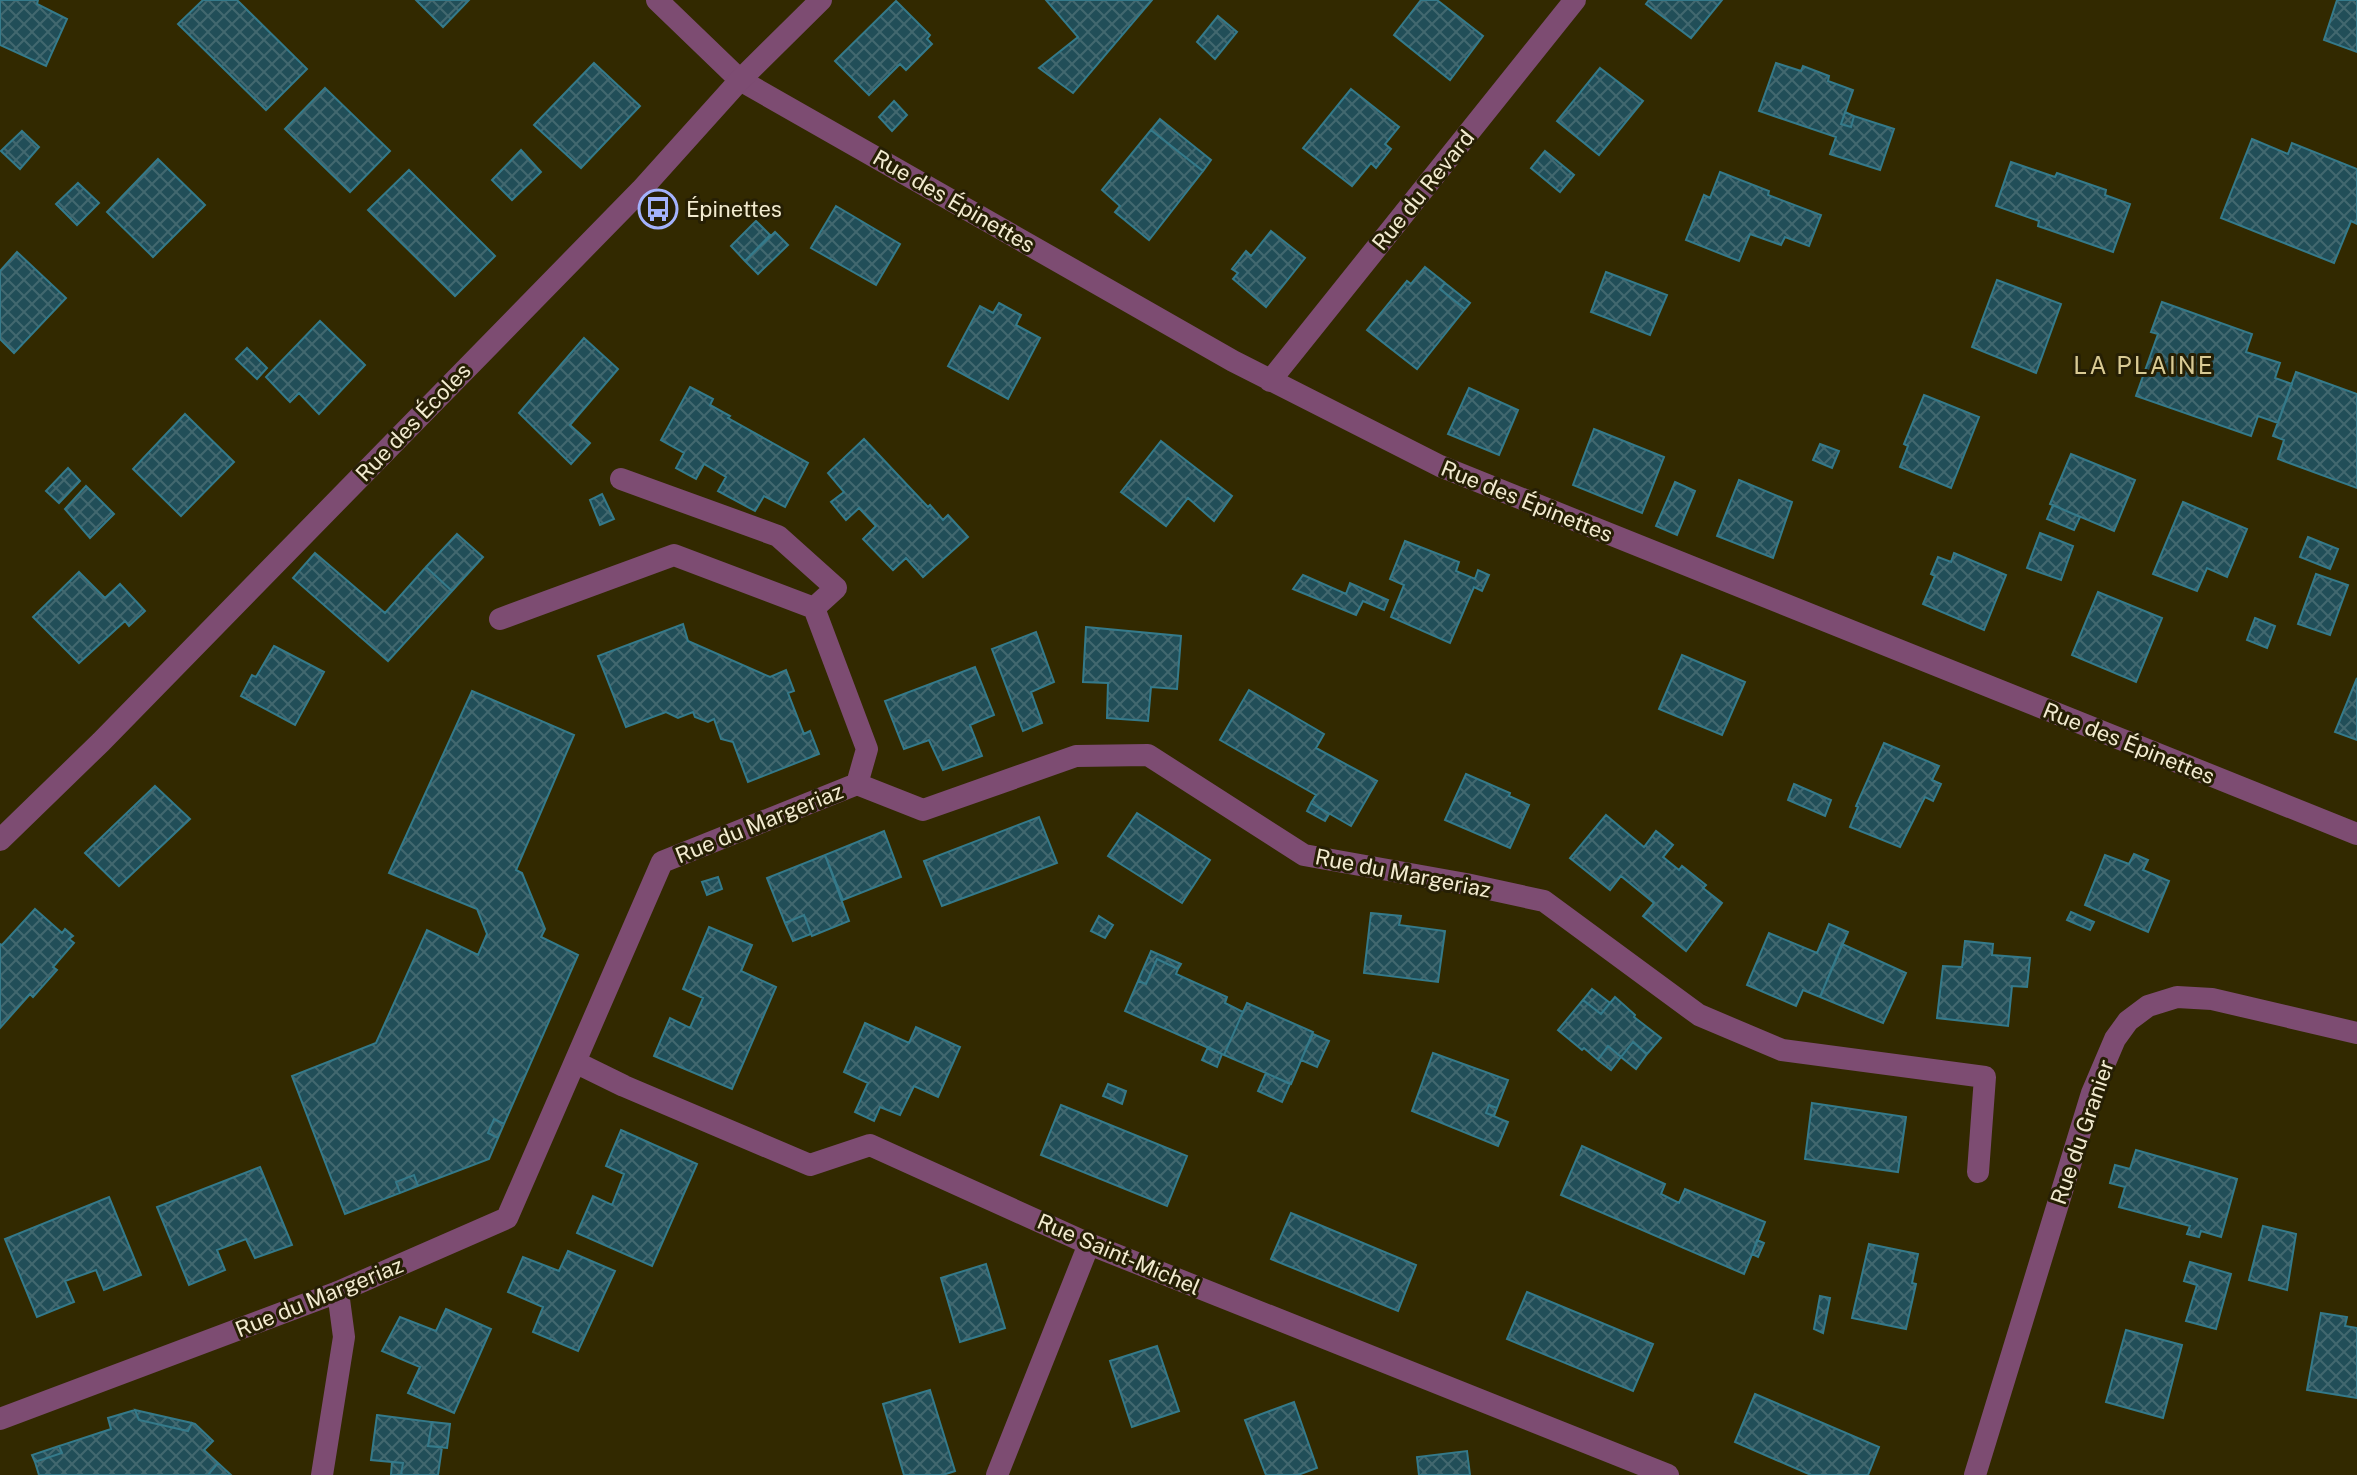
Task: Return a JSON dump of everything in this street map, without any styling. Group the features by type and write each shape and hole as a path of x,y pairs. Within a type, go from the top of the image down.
{"street":[{"name":"Rue des Épinettes","path":"657,0 740,80 1270,381 1440,466 2357,834"},
{"name":"Rue des Écoles","path":"0,840 101,742 631,200 740,80 821,0"},
{"name":"Rue du Revard","path":"1270,381 1575,0"},
{"path":"621,479 778,536 836,588 814,608"},
{"path":"500,619 674,555 814,608 867,749 857,784"},
{"name":"Rue du Margeriaz","path":"0,1419 338,1292 507,1218 662,862 857,784 923,810 1076,756 1148,755 1304,855 1544,901 1699,1015 1782,1050 1985,1077 1978,1172"},
{"name":"Rue du Granier","path":"1975,1475 2092,1093 2115,1039 2128,1021 2148,1006 2177,997 2212,999 2357,1033"},
{"name":"Rue Saint-Michel","path":"575,1062 810,1165 870,1145 1089,1244 1668,1475"},
{"path":"997,1475 1089,1244"},
{"path":"322,1475 344,1337 338,1292"}],"building":[{"path":"0,0 38,0 37,4 67,19 46,66 0,45"},
{"path":"203,0 237,0 307,69 266,110 178,24"},
{"path":"416,0 469,0 443,27"},
{"path":"1046,0 1152,0 1073,93 1039,68 1078,37"},
{"path":"1421,0 1437,0 1483,36 1450,80 1394,35"},
{"path":"1649,0 1722,0 1691,38 1646,4"},
{"path":"2337,0 2357,0 2357,52 2324,40"},
{"path":"896,1 930,35 927,39 932,44 906,70 900,64 869,95 835,61"},
{"path":"1218,16 1237,32 1215,59 1197,42"},
{"path":"594,63 640,106 581,168 534,125"},
{"path":"1776,63 1801,71 1803,66 1829,76 1828,81 1853,90 1841,124 1851,127 1854,116 1894,129 1880,170 1830,154 1836,137 1759,111"},
{"path":"1600,68 1643,101 1599,155 1557,121"},
{"path":"325,88 390,151 350,192 285,129"},
{"path":"1351,89 1399,127 1385,144 1391,149 1376,168 1371,163 1352,186 1303,148"},
{"path":"894,101 907,115 892,131 879,117"},
{"path":"1845,112 1854,116 1851,127 1841,124"},
{"path":"1160,119 1211,160 1203,171 1151,130"},
{"path":"1151,130 1203,171 1149,240 1115,212 1120,206 1102,190"},
{"path":"22,131 39,147 20,169 1,151"},
{"path":"2252,139 2288,154 2292,143 2357,169 2357,224 2351,221 2334,263 2221,218"},
{"path":"521,150 541,172 512,200 492,180"},
{"path":"1545,151 1574,175 1560,192 1531,168"},
{"path":"158,159 205,205 153,257 107,212"},
{"path":"2011,162 2055,177 2057,173 2106,190 2105,195 2130,204 2113,252 2038,226 2039,221 1996,206"},
{"path":"409,170 495,256 455,296 368,210"},
{"path":"1720,172 1821,215 1809,246 1785,237 1781,245 1750,234 1739,261 1686,240 1704,195 1710,198"},
{"path":"78,183 99,203 77,225 56,204"},
{"path":"836,206 900,244 876,285 811,248"},
{"path":"756,221 770,235 745,261 731,246"},
{"path":"1271,231 1305,258 1266,307 1233,279 1238,273 1232,269 1246,251 1251,256"},
{"path":"775,232 788,245 758,274 745,261"},
{"path":"17,252 66,298 14,353 0,339 0,271"},
{"path":"1425,267 1445,283 1440,289 1465,309 1417,369 1367,330 1407,281 1411,284"},
{"path":"1606,272 1667,295 1650,335 1591,312"},
{"path":"1997,280 2061,304 2036,373 1972,347"},
{"path":"1445,283 1470,303 1465,309 1440,289"},
{"path":"2162,302 2252,334 2246,352 2280,363 2275,378 2292,384 2278,423 2258,416 2251,436 2136,396 2158,334 2151,332"},
{"path":"999,303 1021,315 1016,325 1040,338 1008,399 948,366 980,306 993,313"},
{"path":"320,321 365,365 319,414 299,393 290,402 266,377"},
{"path":"584,338 618,369 570,425 590,443 571,464 519,413"},
{"path":"247,348 267,368 257,379 236,359"},
{"path":"2296,372 2357,394 2357,488 2278,459 2284,440 2273,436"},
{"path":"690,387 713,399 710,405 730,416 728,418 808,463 785,507 764,496 755,511 718,491 726,477 704,464 696,479 676,468 684,453 661,440"},
{"path":"1469,388 1518,410 1499,455 1448,434"},
{"path":"1924,395 1979,417 1951,488 1900,467 1908,446 1904,444"},
{"path":"185,414 234,462 181,516 133,469"},
{"path":"1594,429 1664,457 1642,513 1573,485"},
{"path":"864,439 928,507 930,505 943,520 948,515 968,537 923,577 906,558 893,570 863,539 876,526 859,508 846,520 831,502 844,492 828,473"},
{"path":"1161,441 1232,496 1214,521 1188,498 1166,526 1121,492"},
{"path":"1820,444 1839,451 1832,468 1813,460"},
{"path":"2071,454 2135,480 2114,531 2050,504"},
{"path":"68,468 80,481 59,503 46,491"},
{"path":"1739,480 1792,502 1773,558 1717,536"},
{"path":"1675,482 1695,491 1677,535 1656,526"},
{"path":"86,486 114,514 90,538 65,509"},
{"path":"602,494 614,519 600,525 590,500"},
{"path":"2183,502 2247,529 2227,577 2207,568 2197,591 2153,574"},
{"path":"2053,505 2080,517 2074,530 2047,519"},
{"path":"2040,533 2073,546 2061,580 2027,568"},
{"path":"457,534 483,557 452,591 426,567"},
{"path":"2308,537 2338,549 2330,569 2300,557"},
{"path":"1405,541 1459,562 1456,571 1475,579 1478,570 1489,575 1482,591 1474,587 1450,643 1391,617 1404,585 1390,579"},
{"path":"315,553 385,613 426,567 452,591 388,661 293,578"},
{"path":"1954,553 2006,575 1984,630 1923,604 1935,576 1931,574 1938,557 1951,562"},
{"path":"79,572 105,598 120,584 145,611 129,626 125,621 79,663 33,617"},
{"path":"2316,574 2348,585 2330,635 2298,624"},
{"path":"1303,575 1346,594 1350,583 1388,600 1384,610 1363,601 1356,615 1293,589"},
{"path":"2098,592 2162,618 2136,682 2072,655"},
{"path":"2255,618 2275,626 2267,648 2247,640"},
{"path":"683,624 688,641 770,677 786,670 794,691 788,693 804,734 810,731 819,754 748,782 733,742 721,739 714,719 708,722 695,717 693,712 678,718 666,712 626,727 598,656"},
{"path":"1086,627 1181,636 1177,689 1151,687 1148,721 1107,718 1108,683 1083,682"},
{"path":"1036,632 1054,682 1031,692 1042,723 1023,731 992,649"},
{"path":"274,646 324,672 295,725 241,696"},
{"path":"1682,655 1745,682 1722,735 1659,709"},
{"path":"975,667 994,715 970,725 982,756 943,770 929,740 904,749 885,701"},
{"path":"2357,678 2357,740 2335,732"},
{"path":"1249,690 1324,734 1316,748 1377,781 1351,826 1311,803 1316,795 1220,740"},
{"path":"472,691 574,735 516,870 522,873 545,929 541,937 578,955 504,1124 494,1119 488,1133 498,1138 489,1159 418,1186 414,1175 396,1182 400,1193 345,1214 292,1076 376,1043 427,930 478,955 487,934 477,909 389,873"},
{"path":"1884,743 1939,766 1932,780 1941,784 1933,801 1925,797 1900,847 1850,827"},
{"path":"1466,774 1529,805 1510,848 1445,820"},
{"path":"1794,784 1831,800 1825,816 1788,800"},
{"path":"155,786 190,819 119,886 85,853"},
{"path":"1311,803 1329,814 1325,821 1307,811"},
{"path":"1137,813 1210,860 1182,903 1108,856"},
{"path":"1606,815 1644,847 1656,831 1673,845 1663,857 1679,870 1682,866 1722,903 1686,951 1643,916 1654,903 1621,876 1610,890 1570,858"},
{"path":"1039,817 1057,863 942,906 924,861"},
{"path":"884,831 901,877 843,900 825,855"},
{"path":"2134,854 2148,860 2143,870 2169,881 2148,932 2085,905 2105,855 2129,864"},
{"path":"825,855 849,921 812,936 804,915 785,923 767,878"},
{"path":"718,877 722,889 707,895 702,882"},
{"path":"35,909 62,933 65,929 73,936 69,939 74,943 53,967 57,970 33,997 30,994 0,1028 0,944"},
{"path":"2071,912 2094,922 2090,930 2067,920"},
{"path":"1371,913 1401,916 1399,925 1445,931 1438,982 1364,973"},
{"path":"804,915 811,934 793,941 785,923"},
{"path":"1099,916 1113,925 1105,938 1091,931"},
{"path":"1829,924 1848,932 1820,997 1803,990 1796,1006 1747,985 1769,933 1817,953"},
{"path":"709,927 752,945 741,971 776,987 732,1089 654,1056 670,1018 690,1028 703,998 683,989"},
{"path":"1965,941 1993,944 1992,955 2030,958 2027,987 2012,986 2008,1026 1937,1018 1943,966 1962,967"},
{"path":"1842,944 1906,973 1883,1023 1820,997"},
{"path":"1151,951 1181,964 1178,969 1157,959 1146,984 1138,981"},
{"path":"1157,959 1178,969 1176,974 1227,997 1225,1003 1243,1012 1224,1055 1125,1011 1138,981 1146,984"},
{"path":"1592,989 1610,1003 1601,1014 1583,1000"},
{"path":"1615,997 1661,1038 1647,1054 1633,1042 1621,1057 1608,1046 1598,1060 1558,1030 1583,1000 1601,1014"},
{"path":"1247,1003 1313,1032 1291,1084 1224,1055"},
{"path":"865,1023 909,1043 916,1027 960,1047 938,1097 914,1086 900,1115 880,1107 874,1121 855,1112 868,1083 844,1072"},
{"path":"1313,1034 1329,1041 1317,1067 1301,1060"},
{"path":"1633,1042 1647,1054 1636,1069 1621,1057"},
{"path":"1608,1046 1621,1057 1611,1070 1598,1060"},
{"path":"1208,1047 1222,1054 1217,1067 1202,1060"},
{"path":"1433,1053 1508,1080 1497,1108 1489,1105 1486,1113 1508,1122 1498,1146 1412,1111"},
{"path":"1266,1073 1290,1084 1282,1102 1258,1091"},
{"path":"1108,1084 1126,1091 1122,1104 1103,1096"},
{"path":"1812,1103 1906,1117 1898,1172 1805,1159"},
{"path":"1061,1105 1187,1156 1167,1206 1041,1155"},
{"path":"1489,1105 1497,1108 1494,1116 1486,1113"},
{"path":"494,1119 504,1124 498,1138 488,1133"},
{"path":"621,1130 697,1164 652,1266 577,1233 593,1196 612,1205 624,1174 606,1166"},
{"path":"1582,1146 1665,1184 1661,1194 1679,1203 1685,1189 1765,1222 1744,1274 1561,1195"},
{"path":"2136,1150 2237,1179 2221,1237 2201,1231 2199,1237 2187,1234 2190,1226 2119,1207 2125,1187 2110,1183 2115,1165 2130,1169"},
{"path":"260,1167 292,1245 255,1258 246,1239 217,1250 225,1270 189,1285 157,1207"},
{"path":"414,1175 418,1186 400,1193 396,1182"},
{"path":"109,1197 141,1275 104,1290 96,1270 65,1281 74,1302 37,1317 5,1239"},
{"path":"1291,1213 1416,1265 1398,1311 1271,1259"},
{"path":"2263,1226 2296,1234 2287,1290 2249,1280"},
{"path":"1757,1240 1764,1243 1758,1257 1752,1254"},
{"path":"1869,1244 1918,1254 1912,1283 1916,1284 1906,1329 1852,1318"},
{"path":"568,1251 615,1271 578,1351 533,1332 543,1307 508,1292 523,1257 559,1271"},
{"path":"2190,1262 2231,1274 2216,1329 2186,1321 2197,1285 2184,1281"},
{"path":"986,1264 1005,1328 960,1342 941,1278"},
{"path":"1527,1292 1653,1344 1633,1391 1507,1339"},
{"path":"1820,1296 1830,1298 1823,1333 1814,1329"},
{"path":"446,1309 491,1329 454,1413 408,1393 420,1367 382,1351 400,1317 436,1331"},
{"path":"2321,1313 2347,1317 2345,1326 2357,1328 2357,1398 2307,1390"},
{"path":"2126,1330 2182,1345 2163,1418 2106,1402"},
{"path":"1157,1346 1179,1411 1132,1427 1110,1361"},
{"path":"930,1390 955,1471 943,1475 904,1475 883,1404"},
{"path":"1755,1394 1879,1447 1868,1475 1811,1475 1735,1442"},
{"path":"1294,1402 1317,1468 1298,1475 1266,1475 1245,1420"},
{"path":"135,1410 139,1420 188,1431 192,1423 195,1424 213,1441 204,1450 218,1463 208,1475 39,1475 35,1462 62,1453 59,1446 111,1429 108,1418"},
{"path":"135,1410 192,1423 188,1431 139,1420"},
{"path":"377,1415 432,1422 428,1446 442,1447 438,1475 401,1475 403,1463 371,1460"},
{"path":"432,1422 450,1424 447,1448 428,1446"},
{"path":"59,1446 62,1453 35,1462 32,1455"},
{"path":"1467,1451 1470,1475 1419,1475 1417,1457"},
{"path":"392,1462 403,1463 401,1475 391,1475"},
{"path":"218,1463 231,1475 208,1475"}],"place":[{"name":"Épinettes","path":"658,209"}],"district":[{"name":"LA PLAINE","path":"2144,365"}]}
